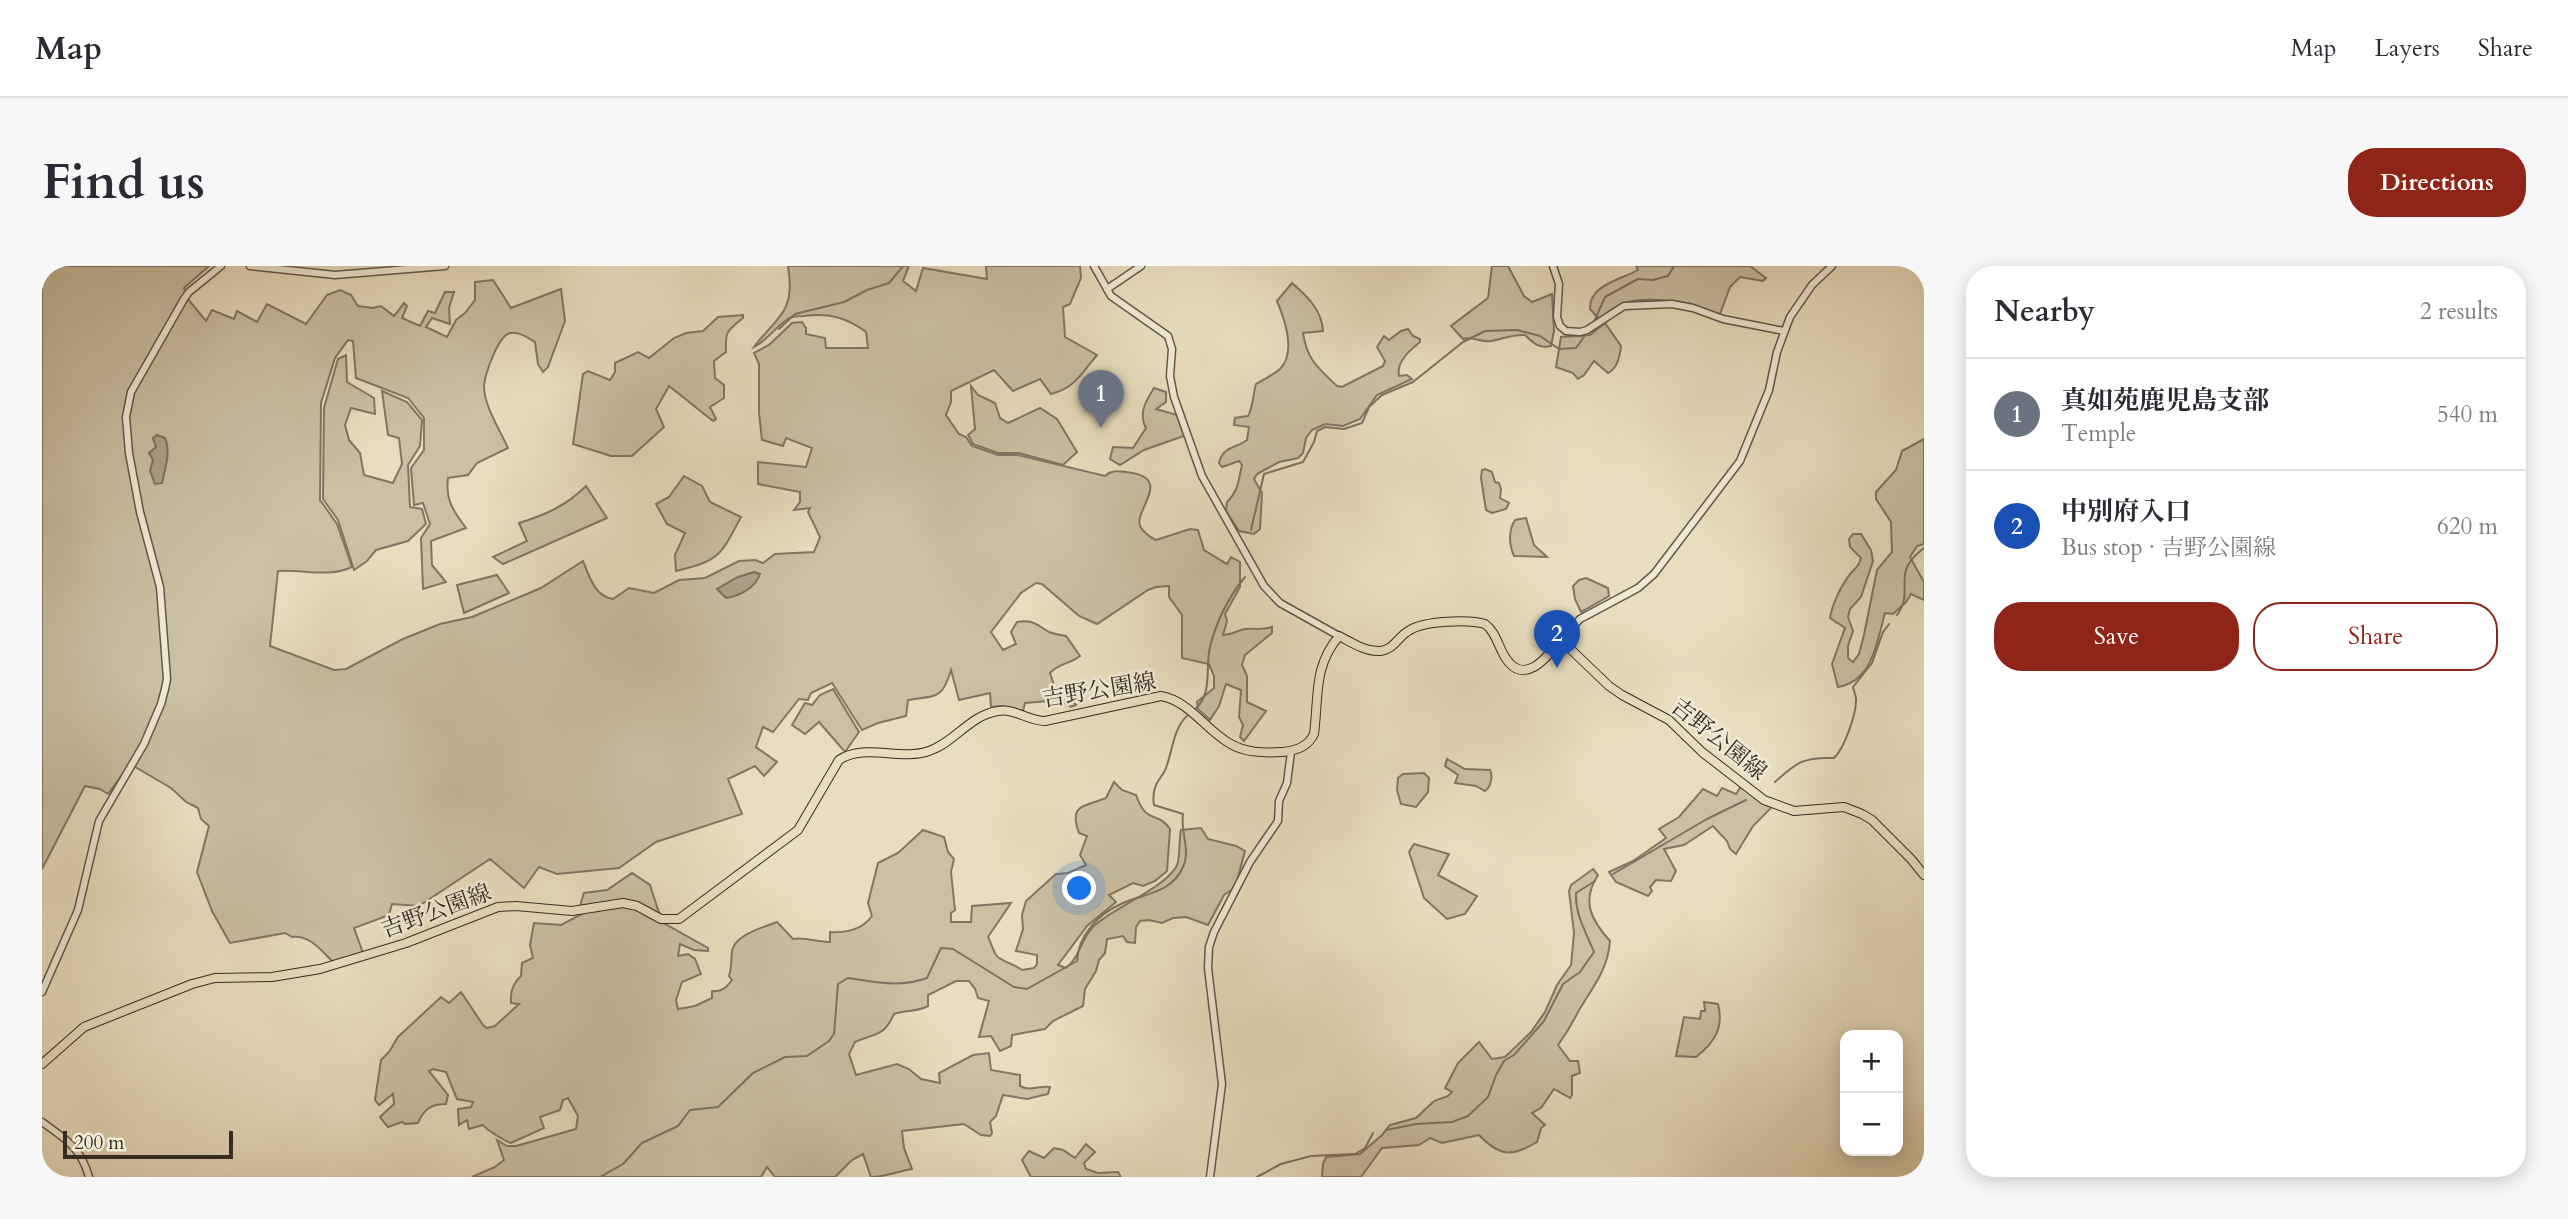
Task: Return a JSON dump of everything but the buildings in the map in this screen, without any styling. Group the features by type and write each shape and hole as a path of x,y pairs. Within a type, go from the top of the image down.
{"main road":[{"path":"1291,752 1312,739 1324,656 1339,636 1364,649 1381,651 1389,649 1404,634 1419,625 1480,622 1490,628 1508,662 1524,669 1541,664 1561,640"},
{"name":"吉野公園線","path":"1561,640 1609,685 1669,720 1702,752 1765,800 1794,811 1844,807 1862,814 1894,842 1924,875"},
{"name":"吉野公園線","path":"42,1064 84,1027 192,984 215,978 272,977 320,969 406,943 498,907 572,911 630,903 661,919 679,919 798,830 839,760 850,754 865,752 913,754 929,751 983,716 996,711 1009,711 1045,721 1161,696 1187,709 1219,736 1237,747 1265,753 1291,752"}],"street":[{"path":"42,992 78,910 99,821 144,744 161,704 167,679 160,587 130,463 126,433 127,405 135,384 184,299 221,266"},
{"path":"250,266 335,275 445,266"},
{"path":"1094,266 1111,296 1168,336 1172,349 1171,384 1202,476 1264,586 1280,603 1339,636"},
{"path":"1107,289 1140,266"},
{"path":"1553,266 1559,284 1558,323 1566,331 1580,332 1595,326 1624,306 1672,304 1723,319 1784,331"},
{"path":"1561,640 1584,615 1638,588 1654,574 1733,470 1747,447 1769,390 1784,331 1803,297 1832,266"},
{"path":"1210,1177 1222,1084 1208,968 1209,947 1250,862 1278,821 1279,801 1287,782 1291,752"},
{"path":"42,1122 71,1143 86,1165 89,1177"}],"shaded area":[{"path":"42,266 209,266 184,288 187,298 206,321 212,310 234,319 237,311 257,322 267,304 306,324 327,295 340,290 351,295 358,306 381,306 394,316 404,303 407,306 402,318 420,326 428,311 435,313 445,292 454,292 449,308 450,324 432,318 426,327 447,337 456,320 475,300 475,282 493,280 511,308 561,289 565,321 548,367 543,372 538,364 535,342 520,334 510,333 505,336 493,356 485,380 485,394 489,410 508,448 477,463 468,475 448,478 449,499 466,528 431,541 432,565 446,582 423,589 421,538 430,524 423,503 414,505 411,468 424,450 424,418 408,398 356,378 353,341 348,340 335,358 321,403 320,500 337,524 352,567 325,573 278,571 270,646 334,670 346,669 403,639 440,624 472,617 541,588 583,561 597,590 613,599 629,588 654,593 679,580 705,578 739,561 755,560 763,563 775,554 814,552 820,537 808,512 810,508 794,510 800,502 800,492 758,484 758,462 806,467 812,448 786,438 783,446 762,440 759,364 754,353 769,345 792,323 802,322 806,334 825,338 826,348 868,348 866,332 837,317 821,315 790,318 754,347 786,306 790,286 788,266 909,266 903,281 916,291 923,268 987,279 986,266 1080,266 1081,278 1070,304 1063,307 1065,337 1097,355 1082,374 1066,388 1051,394 1040,379 1013,391 994,370 951,391 951,402 946,415 959,434 966,437 972,446 998,455 1018,455 1105,476 1117,471 1140,475 1148,480 1150,487 1140,519 1140,526 1147,534 1156,540 1190,529 1198,530 1204,550 1227,564 1231,557 1240,562 1240,587 1225,614 1227,621 1223,635 1245,629 1272,627 1272,633 1245,655 1242,665 1247,676 1247,702 1266,711 1244,741 1240,737 1243,725 1239,717 1241,690 1226,684 1219,706 1210,720 1198,709 1197,702 1214,688 1214,676 1209,664 1182,658 1182,615 1169,597 1169,586 1148,590 1097,624 1079,616 1042,584 1036,583 1021,593 991,632 1003,650 1016,644 1011,632 1017,622 1031,622 1049,632 1066,636 1080,656 1050,673 1056,691 1071,698 1076,705 1071,707 1059,700 1025,703 1023,711 1002,706 991,707 990,693 959,700 951,670 945,687 937,694 908,700 906,716 862,730 832,683 811,693 808,700 799,699 773,732 763,727 756,747 777,762 764,776 755,766 728,779 742,814 656,842 619,868 557,874 539,867 524,888 490,859 419,906 392,904 389,915 354,928 363,953 333,962 310,941 285,933 230,943 212,911 197,872 209,826 201,819 198,808 186,802 171,788 130,764 108,794 85,786 42,869"},
{"path":"1492,266 1508,266 1524,296 1532,302 1552,294 1554,331 1551,346 1540,346 1525,335 1487,341 1463,339 1451,326 1488,298"},
{"path":"1636,266 1750,266 1766,278 1763,281 1740,277 1730,287 1720,314 1687,303 1647,300 1622,304 1599,319 1590,309 1595,294 1607,284 1638,270"},
{"path":"1292,283 1313,304 1322,323 1323,331 1303,333 1307,350 1319,368 1337,386 1342,387 1383,366 1385,361 1377,347 1384,336 1389,340 1408,329 1420,342 1408,353 1400,366 1399,376 1407,375 1412,379 1377,395 1360,419 1343,426 1325,424 1312,430 1306,438 1303,453 1298,458 1279,462 1257,474 1254,479 1262,493 1260,529 1254,534 1239,531 1226,511 1242,465 1239,461 1222,467 1219,463 1226,451 1247,440 1249,427 1234,425 1235,418 1248,416 1256,384 1280,369 1285,362 1288,336 1277,301"},
{"path":"743,315 728,332 726,352 714,361 715,378 724,385 724,398 710,407 716,419 713,421 669,386 656,409 664,427 632,456 611,456 573,444 583,374 588,371 610,380 615,372 615,363 638,352 649,358 674,338 703,331 718,317"},
{"path":"1605,323 1621,346 1618,362 1611,371 1608,373 1594,361 1578,379 1573,373 1556,367 1561,337 1590,335"},
{"path":"346,355 347,382 374,398 375,414 351,408 345,425 349,440 360,453 364,475 393,483 402,464 399,438 388,435 382,391 407,402 422,420 420,446 408,465 410,507 422,509 426,524 408,541 376,550 354,570 338,520 323,499 324,408 338,359"},
{"path":"971,386 978,395 995,403 1000,418 1008,423 1040,408 1057,419 1077,452 1063,465 1019,453 998,453 973,444 968,435 975,429"},
{"path":"1154,388 1166,392 1166,402 1156,409 1177,415 1184,436 1144,450 1120,465 1110,459 1113,447 1133,448 1146,428 1143,412"},
{"path":"157,435 165,438 167,455 162,483 155,484 150,471 153,460 149,453 156,447 153,438"},
{"path":"1924,439 1924,544 1917,546 1910,557 1924,582 1924,600 1911,594 1893,614 1885,613 1876,647 1866,668 1859,677 1838,687 1832,664 1845,628 1830,618 1841,588 1861,558 1850,547 1849,539 1853,534 1861,534 1871,550 1873,561 1861,597 1850,609 1848,617 1853,631 1848,646 1848,658 1853,662 1859,654 1864,635 1877,570 1892,552 1891,522 1876,499 1876,492 1896,470 1902,451"},
{"path":"1482,470 1492,472 1495,482 1499,483 1500,498 1509,503 1506,509 1492,513 1486,510 1481,478"},
{"path":"684,476 702,486 710,502 741,517 718,554 702,563 676,571 675,555 685,533 667,524 656,504 669,497"},
{"path":"586,486 607,518 503,564 493,557 527,541 519,523 555,509"},
{"path":"1526,518 1534,545 1547,557 1514,556 1510,543 1511,529 1515,520"},
{"path":"754,572 760,574 758,579 742,593 726,598 717,589 738,577"},
{"path":"497,575 509,593 464,613 457,585"},
{"path":"1586,578 1608,588 1609,596 1581,612 1573,586"},
{"path":"833,689 859,732 845,752 819,722 805,734 792,725 805,703 812,705 820,695"},
{"path":"1447,759 1465,769 1490,770 1489,787 1485,791 1476,786 1455,783 1458,775 1445,766"},
{"path":"1424,773 1429,778 1428,792 1416,807 1401,804 1397,790 1398,778 1403,774"},
{"path":"1114,782 1122,790 1136,795 1144,811 1161,820 1170,829 1167,871 1155,881 1143,886 1133,883 1109,895 1116,902 1087,926 1058,965 1066,968 1071,964 1089,932 1101,920 1154,887 1174,870 1178,862 1181,830 1201,828 1208,839 1245,851 1235,888 1224,895 1208,925 1186,917 1173,918 1162,923 1140,921 1136,927 1135,943 1127,942 1123,936 1107,939 1105,953 1085,989 1083,1006 1053,1021 1045,1029 1012,1035 1011,1046 1000,1051 991,1036 979,1037 989,1001 978,998 969,981 956,981 928,995 928,1006 894,1014 883,1031 855,1042 849,1054 856,1075 897,1064 909,1069 921,1079 940,1083 939,1073 973,1055 989,1053 991,1070 1020,1075 1020,1086 1024,1088 1050,1087 1048,1094 1027,1099 1003,1095 996,1116 990,1122 990,1136 981,1135 964,1124 902,1131 904,1148 912,1169 876,1177 871,1177 863,1154 852,1160 835,1177 775,1177 767,1167 761,1177 472,1177 504,1160 497,1140 507,1146 516,1146 576,1129 578,1116 568,1098 563,1100 560,1110 540,1117 544,1128 511,1143 483,1125 469,1129 467,1120 459,1125 458,1109 471,1107 473,1102 457,1099 446,1072 433,1069 429,1071 448,1095 446,1104 429,1108 418,1123 402,1122 388,1127 380,1117 394,1104 393,1094 379,1105 375,1100 381,1060 398,1037 441,997 449,1003 461,992 483,1025 487,1028 495,1026 519,1004 511,1003 512,991 521,976 522,963 533,958 530,945 534,923 561,925 582,914 581,902 584,893 607,890 632,873 650,885 662,922 708,948 708,951 694,950 680,944 678,956 688,954 695,959 701,974 682,982 676,1000 678,1009 695,1006 712,998 712,991 721,990 728,985 732,980 729,976 733,948 740,939 752,932 777,922 793,939 830,942 830,932 848,931 863,925 872,916 868,903 878,863 898,853 923,830 944,837 948,852 954,859 951,872 955,910 951,913 951,922 971,922 972,906 1011,903 988,937 996,955 1001,959 1022,970 1034,968 1037,955 1016,951 1023,929 1022,915 1026,901 1056,874 1068,873 1086,865 1080,855 1087,836 1079,833 1077,811 1085,805 1106,798"},
{"path":"1742,785 1773,806 1753,826 1736,854 1713,826 1684,845 1664,849 1676,871 1671,881 1656,880 1650,887 1652,891 1648,896 1616,882 1609,872 1633,861 1666,838 1659,829 1679,817 1703,789 1717,796 1722,788 1736,794"},
{"path":"1414,844 1449,854 1438,875 1477,896 1465,914 1447,919 1424,898 1409,852"},
{"path":"1593,869 1598,875 1590,893 1590,910 1610,941 1609,951 1598,978 1558,1045 1570,1061 1578,1061 1580,1073 1572,1076 1572,1095 1570,1098 1554,1089 1541,1108 1532,1113 1545,1125 1541,1128 1537,1142 1520,1150 1506,1152 1493,1147 1479,1135 1442,1143 1430,1138 1419,1145 1382,1148 1361,1177 1322,1177 1326,1157 1360,1154 1390,1125 1416,1118 1434,1101 1448,1096 1452,1092 1445,1088 1458,1063 1479,1042 1492,1059 1505,1057 1531,1032 1571,965 1574,933 1569,891 1571,885"},
{"path":"1704,1002 1718,1004 1720,1020 1713,1040 1696,1057 1676,1056 1684,1017 1700,1019 1701,1011 1705,1011"},
{"path":"1086,1144 1095,1152 1084,1163 1086,1169 1098,1173 1118,1172 1121,1177 1031,1177 1022,1160 1029,1151 1044,1158 1054,1148 1075,1158"}],"waterway":[{"path":"779,329 795,314 844,302 867,290 889,283 903,266"},
{"path":"1593,324 1605,297 1638,279 1653,280 1668,276 1674,266"},
{"path":"1251,530 1264,474 1303,462 1317,431 1325,427 1344,429 1362,423 1369,407 1382,395 1413,382 1463,342 1485,331 1517,330 1540,336 1559,349 1576,348 1586,334"},
{"path":"1897,615 1902,606 1908,566 1924,548"},
{"path":"1195,709 1204,696 1210,647 1219,619 1245,577"},
{"path":"1775,782 1801,762 1834,758 1838,753 1852,721 1856,698 1853,687 1872,663 1883,632 1889,624"},
{"path":"600,1177 623,1164 642,1143 678,1126 690,1110 718,1107 753,1073 785,1057 807,1056 829,1041 834,1034 838,984 848,978 897,983 927,978 941,948 953,949 1014,987 1027,989 1077,961 1081,943 1097,920 1121,904 1164,888 1178,876 1183,867 1186,854 1183,814 1154,805 1153,796 1166,768 1176,733 1187,716"},
{"path":"1613,874 1707,819 1746,800"},
{"path":"1386,1130 1416,1124 1452,1122 1468,1116 1488,1097 1504,1061 1514,1055 1544,1021 1563,984 1580,972 1594,952 1579,916 1576,893 1595,881"},
{"path":"1257,1177 1281,1164 1311,1156 1355,1154 1365,1148 1373,1133"}],"place":[{"name":"真如苑鹿児島支部","path":"1101,428"},
{"name":"中別府入口","path":"1557,668"}]}
